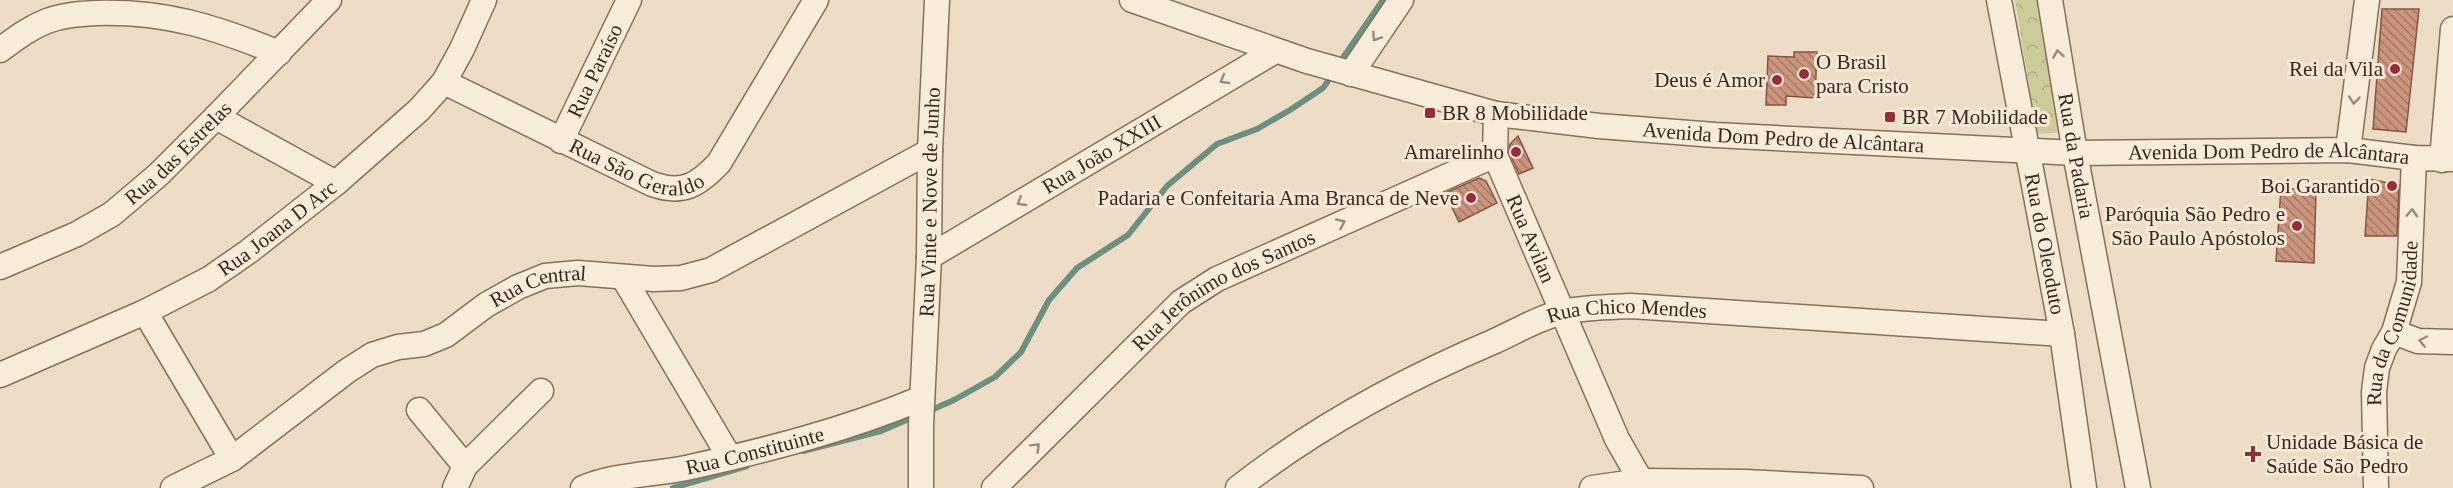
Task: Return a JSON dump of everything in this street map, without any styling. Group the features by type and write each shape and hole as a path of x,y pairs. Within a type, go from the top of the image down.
{"street":[{"name":"Rua das Estrelas","path":"0,267 77,234 112,214 158,175 329,0"},
{"name":"Rua Joana D Arc","path":"0,375 146,312 208,279 248,252 336,183 394,133 444,82 484,0"},
{"name":"Rua Paraíso","path":"561,141 629,0"},
{"name":"Rua São Geraldo","path":"444,82 652,184 669,190 688,187 705,178 719,163 816,0"},
{"name":"Rua Vinte e Nove de Junho","path":"921,488 936,0"},
{"name":"Avenida Dom Pedro de Alcântara","path":"1132,0 1275,51 1345,73 1496,114 1599,126 1715,135 2075,153 2348,150 2447,160"},
{"path":"1345,73 1401,0"},
{"name":"Rua do Oleoduto","path":"1999,0 2062,334 2084,488"},
{"name":"Rua da Padaria","path":"2050,0 2075,153 2138,488"},
{"path":"2348,150 2367,0"},
{"path":"0,50 27,31 48,20 71,14 124,12 172,17 217,28 279,53"},
{"path":"2447,160 2453,29"},
{"name":"Rua João XXIII","path":"929,257 1275,51"},
{"name":"Rua Avilan","path":"1496,114 1495,155 1617,439 1643,485"},
{"path":"216,117 336,183"},
{"name":"Rua Central","path":"173,488 232,459 372,355 398,347 424,344 446,335 486,305 518,287 545,276 578,273 623,277 681,278 711,270 930,151"},
{"name":"Rua Jerônimo dos Santos","path":"994,488 1181,302 1217,279 1495,155"},
{"name":"Rua da Comunidade","path":"2376,488 2374,392 2377,368 2394,332 2409,282 2414,158"},
{"path":"623,277 730,458"},
{"name":"Rua Chico Mendes","path":"1238,488 1277,457 1338,418 1430,369 1561,313 1631,306 2062,334"},
{"path":"146,312 232,459"},
{"path":"2394,332 2418,340 2453,342"},
{"path":"455,488 465,466 542,391"},
{"path":"419,410 465,466"},
{"name":"Rua Constituinte","path":"583,488 614,478 661,473 730,458 850,426 922,410"},
{"path":"1592,488 1745,482 1861,488"}],"green space":[{"path":"2015,0 2044,0 2066,132 2037,134"}],"building":[{"name":"Rei da Vila","path":"2382,9 2419,9 2406,132 2373,129"},
{"path":"1794,52 1817,52 1815,98 1786,96 1786,105 1766,105 1768,56 1794,57"},
{"name":"Amarelinho","path":"1518,136 1533,168 1519,174 1509,152 1510,144"},
{"name":"Padaria e Confeitaria Ama Branca de Neve","path":"1479,178 1486,181 1497,203 1459,222 1445,193"},
{"path":"2369,179 2399,185 2397,236 2365,236"},
{"name":"Paróquia São Pedro e São Paulo Apóstolos","path":"2281,188 2316,191 2314,263 2276,261"}],"waterway":[{"path":"1338,65 1383,0"},
{"path":"929,411 995,377 1021,352 1049,300 1077,268 1128,235 1167,186 1217,144 1257,129 1290,110 1323,88 1333,74"},
{"path":"803,451 881,431 916,416"},
{"path":"673,488 747,466"}],"place":[{"name":"Rei da Vila","path":"2395,69"},
{"name":"O Brasil para Cristo","path":"1804,74"},
{"name":"Deus é Amor","path":"1777,80"},
{"name":"BR 8 Mobilidade","path":"1430,113"},
{"name":"BR 7 Mobilidade","path":"1890,117"},
{"name":"Amarelinho","path":"1516,152"},
{"name":"Boi Garantido","path":"2392,186"},
{"name":"Padaria e Confeitaria Ama Branca de Neve","path":"1471,198"},
{"name":"Paróquia São Pedro e São Paulo Apóstolos","path":"2297,226"},
{"name":"Unidade Básica de Saúde São Pedro","path":"2253,454"}]}
